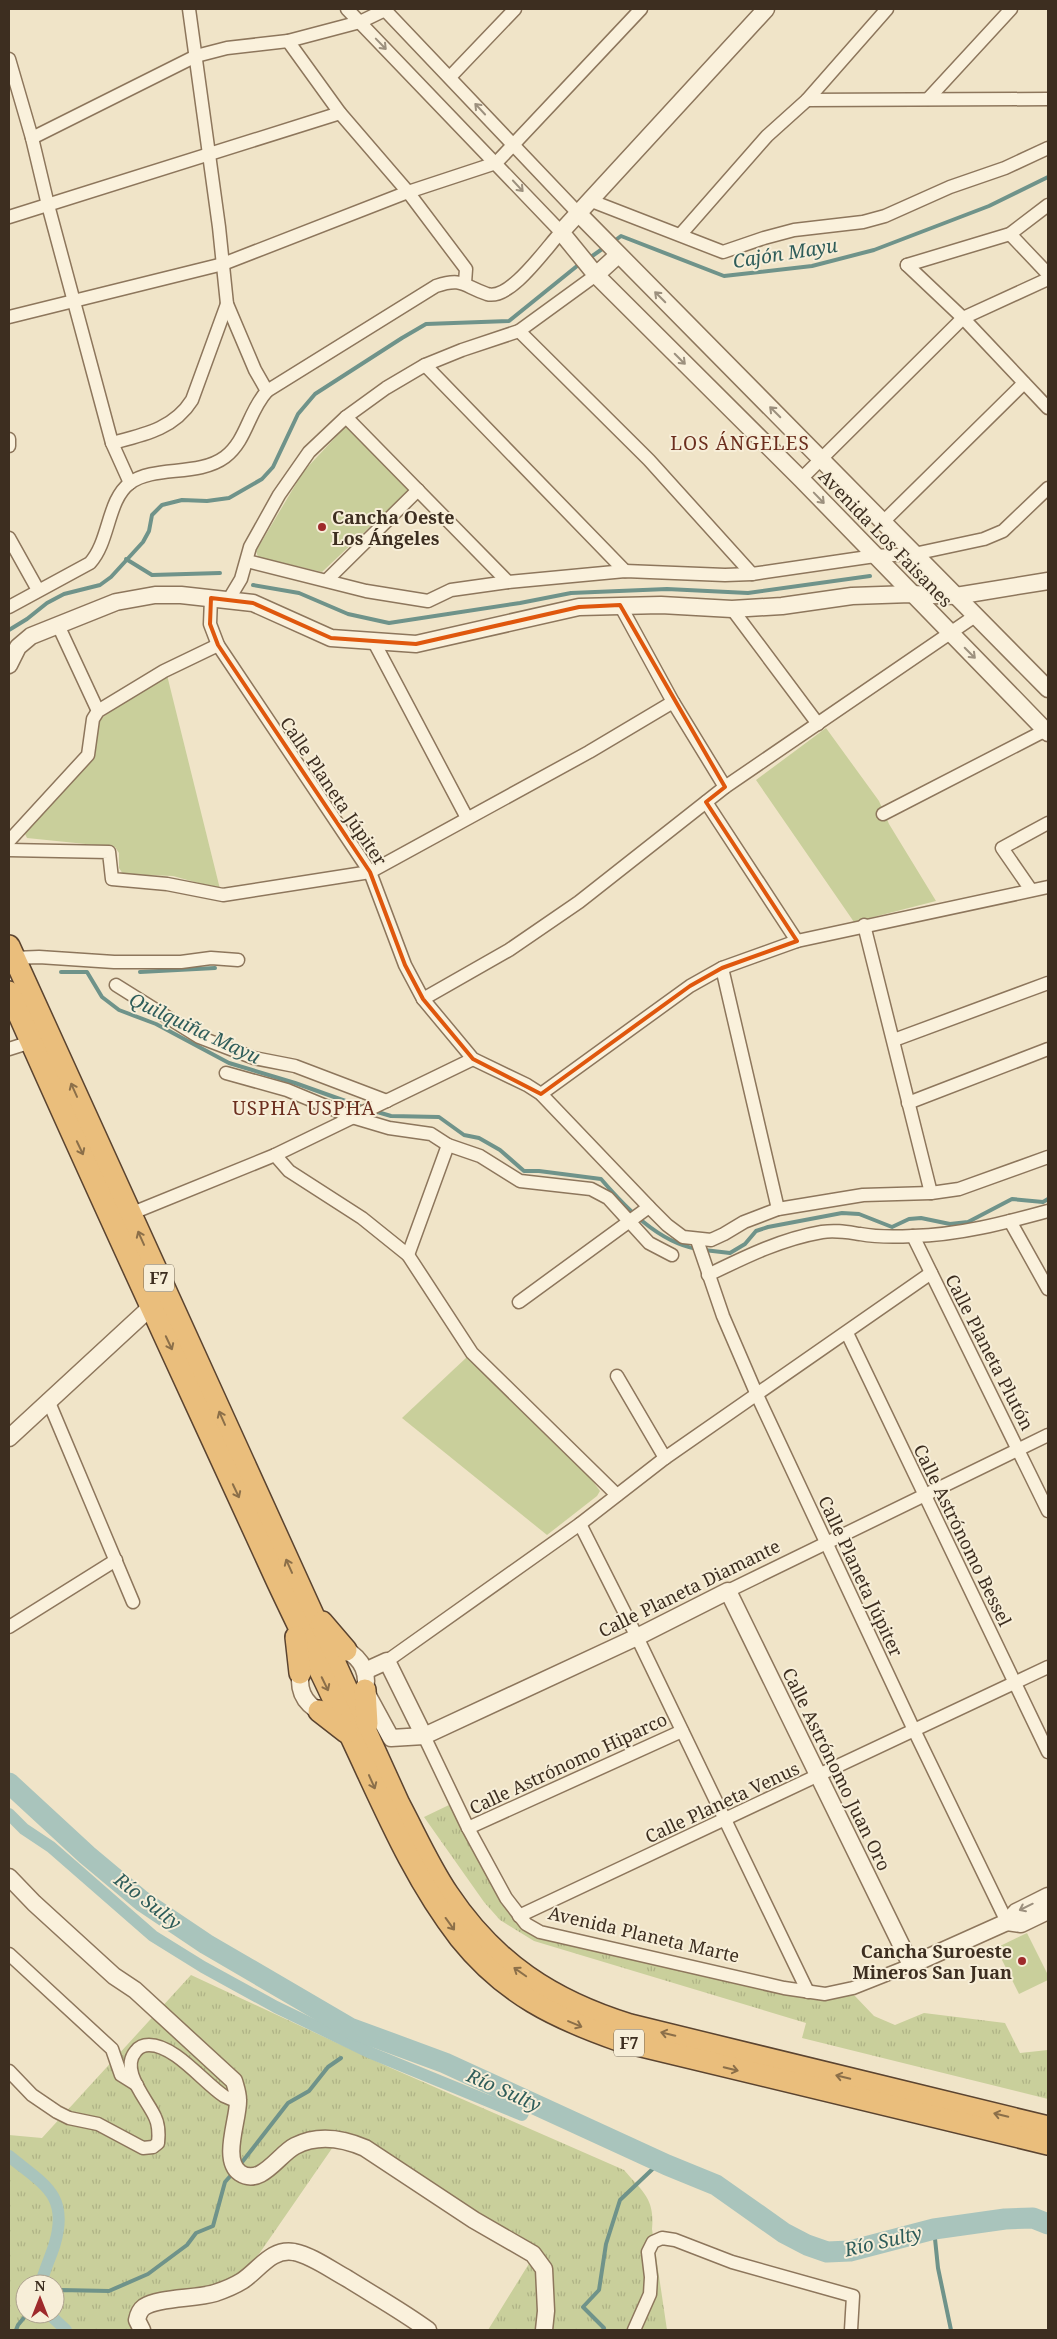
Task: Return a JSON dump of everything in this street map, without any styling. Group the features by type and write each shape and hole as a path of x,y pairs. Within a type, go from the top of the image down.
{"highway":[{"name":"F7","path":"12,952 130,1214 302,1614"},
{"name":"F7","path":"9,992 152,1306 302,1614 356,1696 360,1734 394,1829 433,1900 462,1940 494,1974 532,2003 574,2025 621,2041 1048,2144"},
{"path":"302,1614 328,1651"},
{"path":"300,1673 302,1614"},
{"path":"318,1711 360,1734"},
{"name":"F7","path":"360,1734 447,1893 471,1927 512,1966 547,1991 592,2013 630,2025 1048,2127"}],"street":[{"path":"189,9 223,264 226,304 255,370 267,391"},
{"path":"347,9 561,232"},
{"path":"32,138 196,56 227,48 288,41 360,22 386,9 578,213"},
{"path":"450,78 515,9"},
{"path":"9,318 74,300 223,264 408,192 496,163 641,9"},
{"path":"9,608 38,590 90,563 99,553 118,495 130,483 143,477 203,468 223,459 235,449 244,434 253,409 267,391 436,286 451,281 465,283 488,294 500,294 511,288 588,200 766,9"},
{"path":"681,234 767,136 807,100 887,9"},
{"path":"928,100 1011,9"},
{"path":"288,41 340,113 408,192 466,269 465,283"},
{"path":"9,59 32,138 48,205 112,443 130,483"},
{"path":"807,100 1048,99"},
{"path":"9,217 340,113"},
{"path":"588,200 681,234 723,252 794,230 863,222 886,216 950,187 999,171 1048,148"},
{"path":"1048,205 1010,234 907,266 963,318 1048,408"},
{"name":"Avenida Los Faisanes","path":"578,213 1048,689"},
{"name":"Avenida Los Faisanes","path":"561,232 588,265 801,479 1047,731"},
{"path":"1010,234 1048,274"},
{"path":"229,599 241,579 250,547 279,495 304,459 346,417 386,388 425,365 462,350 519,331 588,265 611,248"},
{"path":"801,479 963,318 1048,279"},
{"path":"112,443 142,436 169,425 184,413 192,400 226,304"},
{"path":"519,331 650,460 752,574"},
{"path":"425,365 625,571"},
{"path":"883,522 1024,383"},
{"path":"346,417 508,582"},
{"path":"9,439 9,446"},
{"path":"247,561 366,591 428,601 451,590 508,582 625,571 725,575 752,574 875,556 914,554 984,539 1003,531 1048,488"},
{"path":"327,580 418,490"},
{"path":"10,543 38,590"},
{"path":"9,665 18,647 31,636 116,602 155,595 229,599 253,604 331,638 416,644 579,607 620,605 732,609 782,606 852,596 912,594 956,596 1048,581"},
{"name":"Calle Planeta Júpiter","path":"211,598 210,624 218,645 370,872 404,964 423,999 473,1059 527,1085 541,1094 667,1225 683,1237 697,1240 701,1257 757,1395 914,1730 1007,1922"},
{"path":"620,605 673,702 725,787"},
{"path":"732,609 818,724"},
{"path":"423,999 509,950 579,902 725,787 975,616"},
{"path":"58,625 98,711"},
{"path":"374,642 467,818"},
{"path":"9,841 88,755 93,719 98,711 164,670 218,645"},
{"path":"9,850 109,852 112,879 166,884 223,895 370,872 588,752 673,702"},
{"path":"883,814 1047,731"},
{"path":"706,802 797,941"},
{"path":"1031,890 1002,848 1048,823"},
{"path":"541,1094 690,986 722,968 797,941 864,925 1048,887"},
{"path":"864,925 931,1193"},
{"path":"12,952 39,957 114,962 181,962 211,958 238,960"},
{"path":"722,968 778,1209"},
{"path":"894,1040 1048,983"},
{"path":"116,985 198,1037 254,1058 295,1066 387,1100"},
{"path":"9,1049 31,1042"},
{"path":"908,1103 1048,1049"},
{"path":"130,1214 275,1155 473,1059"},
{"path":"226,1073 287,1090 352,1118 389,1128 431,1134 448,1145 480,1156 520,1181 591,1189 608,1198 649,1243 672,1255"},
{"path":"408,1255 448,1145"},
{"path":"275,1155 289,1171 362,1218 408,1255 472,1353 617,1495"},
{"path":"697,1240 711,1240 744,1222 778,1209 863,1195 931,1193 959,1189 1048,1157"},
{"path":"519,1302 649,1207"},
{"path":"708,1275 762,1249 794,1238 824,1232 847,1231 859,1234 913,1236 976,1229 1048,1211"},
{"path":"1010,1221 1048,1289"},
{"name":"Calle Planeta Plutón","path":"913,1236 1048,1511"},
{"path":"356,1696 355,1655 328,1651 300,1673 299,1684 302,1695 309,1705 318,1711 330,1714 356,1696 387,1661 580,1524 665,1458 931,1273"},
{"path":"9,1438 152,1306"},
{"name":"Calle Astrónomo Bessel","path":"847,1333 923,1495 1048,1752"},
{"path":"617,1376 665,1458"},
{"path":"48,1400 133,1602"},
{"name":"Calle Planeta Diamante","path":"356,1696 391,1738 424,1736 637,1637 1048,1435"},
{"path":"580,1524 637,1637 808,1992"},
{"path":"9,1626 116,1560"},
{"name":"Calle Astrónomo Juan Oro","path":"728,1591 910,1965"},
{"name":"Avenida Planeta Marte","path":"387,1661 468,1828 506,1898 526,1924 540,1932 808,1992 825,1994 854,1988 910,1965 1007,1922 1016,1912 1048,1896"},
{"name":"Calle Planeta Venus","path":"519,1916 818,1777 1048,1667"},
{"name":"Calle Astrónomo Hiparco","path":"468,1828 682,1731"},
{"path":"9,1877 34,1903 114,1976 135,1990 234,2081 238,2102 231,2151 234,2164 239,2172 245,2175 256,2176 266,2171 294,2146 313,2140 328,2138 346,2140 365,2148 474,2220 533,2254 544,2269 546,2311 544,2330"},
{"name":"Avenida Planeta Marte","path":"1007,1922 1021,1924 1048,1911"},
{"path":"9,1954 112,2049 122,2075 137,2085"},
{"path":"9,2071 32,2094 57,2112 69,2118 98,2124 143,2148 152,2147 158,2143 156,2118 132,2077 132,2056 137,2049 145,2045 156,2045 190,2066 224,2096 238,2102"},
{"path":"634,2330 650,2294 651,2277 648,2252 653,2242 662,2238 675,2240 732,2262 853,2296 851,2330"},
{"path":"142,2330 137,2320 139,2311 144,2306 220,2292 244,2280 272,2256 292,2252 304,2255 330,2269 428,2330"},
{"path":"546,2311 554,2330"}],"highlighted area":[{"path":"211,598 253,603 331,638 416,644 579,607 620,605 725,787 706,802 797,941 722,968 690,986 541,1094 473,1059 423,999 405,965 370,872 218,645 210,624"}],"green space":[{"path":"346,426 409,490 322,572 258,557 256,551 303,472"},
{"path":"167,675 220,889 173,876 123,874 119,868 119,853 115,847 27,838 25,834 95,757 99,720 132,696"},
{"path":"826,728 879,801 889,824 936,901 854,922 756,780"},
{"path":"467,1357 584,1469 600,1491 597,1496 547,1535 402,1418"},
{"path":"449,1805 507,1911 517,1924 535,1934 831,1997 854,1995 874,2016 895,2025 924,2013 1005,2023 1020,2053 1048,2050 1048,2099 802,2038 806,2023 534,1941 500,1920 484,1902 424,1817"},
{"name":"Cancha Suroeste Mineros San Juan","path":"1027,1933 1048,1975 1048,1980 1019,1994 996,1948"},
{"path":"191,1975 391,2068 624,2170 642,2190 652,2210 652,2229 667,2330 488,2330 538,2249 344,2131 259,2254 238,2277 218,2287 143,2298 134,2311 133,2330 9,2330 9,2135 42,2138"}],"waterway":[{"name":"Cajón Mayu","path":"613,242 621,236 724,276 812,266 874,250 989,206 1048,177"},
{"name":"Cajón Mayu","path":"588,259 605,247"},
{"path":"9,630 47,603 64,594 100,585 111,577 143,542 149,531 152,515 162,505 182,500 207,501 229,498 262,479 273,467 298,414 315,394 402,338 426,324 509,321 582,262"},
{"path":"126,559 152,575 220,573"},
{"path":"253,585 299,593 348,614 389,623 520,603 571,593 667,589 748,593 870,576"},
{"path":"140,972 215,968"},
{"name":"Quilquiña Mayu","path":"61,972 87,972 102,997 119,1010 156,1024 229,1063 295,1083 365,1108"},
{"name":"Quilquiña Mayu","path":"374,1111 391,1116 439,1117 464,1135 479,1138 500,1150 524,1171 539,1171 601,1179 632,1212 656,1231 669,1239 697,1249"},
{"name":"Quilquiña Mayu","path":"704,1250 730,1253 745,1244 756,1231 842,1213 859,1214 892,1227 909,1219 921,1218 950,1224 968,1222 1012,1199 1043,1202 1048,1199"},
{"name":"Río Sulty","path":"9,1783 87,1855 142,1901 206,1944 350,2028 445,2063 667,2165 716,2185 784,2233 807,2245 827,2252 850,2251 934,2229 1005,2219 1033,2218 1048,2224"},
{"path":"9,1814 24,1829 51,1847 153,1936 203,1967 276,2007 371,2053 522,2115 529,2100"},
{"path":"239,2166 288,2103 309,2091 328,2067 341,2058"},
{"path":"9,2156 42,2183 56,2201 58,2226 55,2243 44,2274"},
{"path":"603,2330 604,2328 583,2307 599,2290 606,2244 620,2200 660,2162"},
{"path":"65,2290 109,2291 148,2274 187,2245 196,2233 213,2226 225,2182 233,2173"},
{"path":"934,2229 938,2268 951,2330"},
{"path":"16,2330 19,2324"},
{"path":"60,2324 66,2330"}],"place":[{"name":"Cancha Oeste Los Ángeles","path":"322,527"},
{"name":"Cancha Suroeste Mineros San Juan","path":"1022,1961"}],"district":[{"name":"LOS ÁNGELES","path":"740,443"},
{"name":"USPHA USPHA","path":"304,1108"}]}
